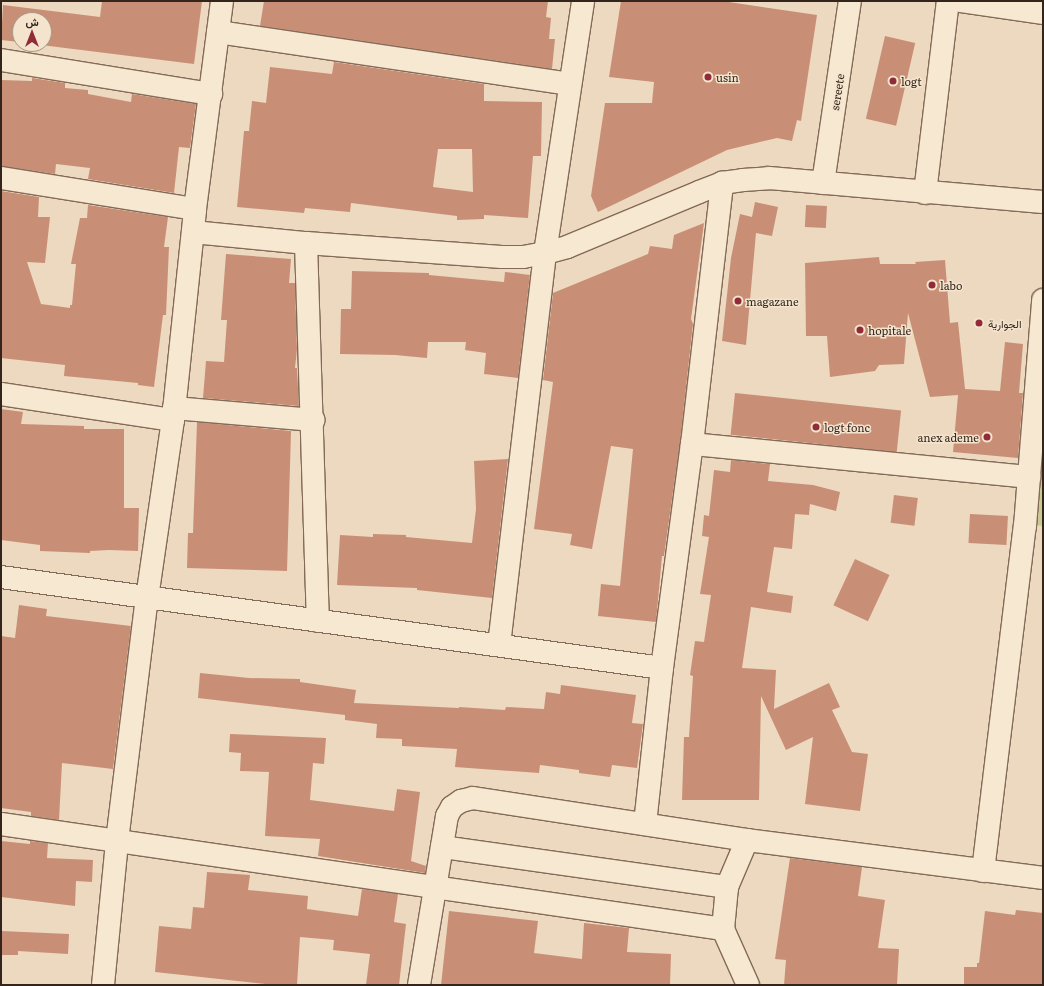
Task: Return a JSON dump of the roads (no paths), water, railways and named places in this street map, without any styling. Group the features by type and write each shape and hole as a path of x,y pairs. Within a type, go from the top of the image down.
{"street":[{"path":"103,985 117,841 148,598 174,414 195,209 222,1"},
{"path":"498,645 545,253 583,1"},
{"name":"sereete","path":"823,183 850,1"},
{"path":"925,193 948,1"},
{"path":"960,1 1043,13"},
{"path":"218,32 570,84"},
{"path":"1,60 211,94"},
{"path":"1,178 195,209"},
{"path":"193,232 306,243 502,257 545,253 567,247 722,183 769,178 925,193 1043,202"},
{"path":"645,824 662,668 692,444 722,183"},
{"path":"306,243 313,420 318,621"},
{"path":"983,871 1034,527 1029,478 1038,433 1043,300"},
{"path":"1,394 174,414 313,420"},
{"path":"692,444 1029,478"},
{"path":"1,577 662,668"},
{"path":"419,985 447,816 452,807 461,800 473,798 747,840 1043,878"},
{"path":"1,824 723,929"},
{"path":"747,840 727,887 723,929 748,985"},
{"path":"442,847 727,887"}],"place":[{"name":"usin","path":"708,77"},
{"name":"logt","path":"893,81"},
{"name":"labo","path":"932,285"},
{"name":"magazane","path":"738,301"},
{"name":"الجوارية","path":"979,323"},
{"name":"hopitale","path":"860,330"},
{"name":"logt fonc","path":"816,427"},
{"name":"anex ademe","path":"987,437"}]}
